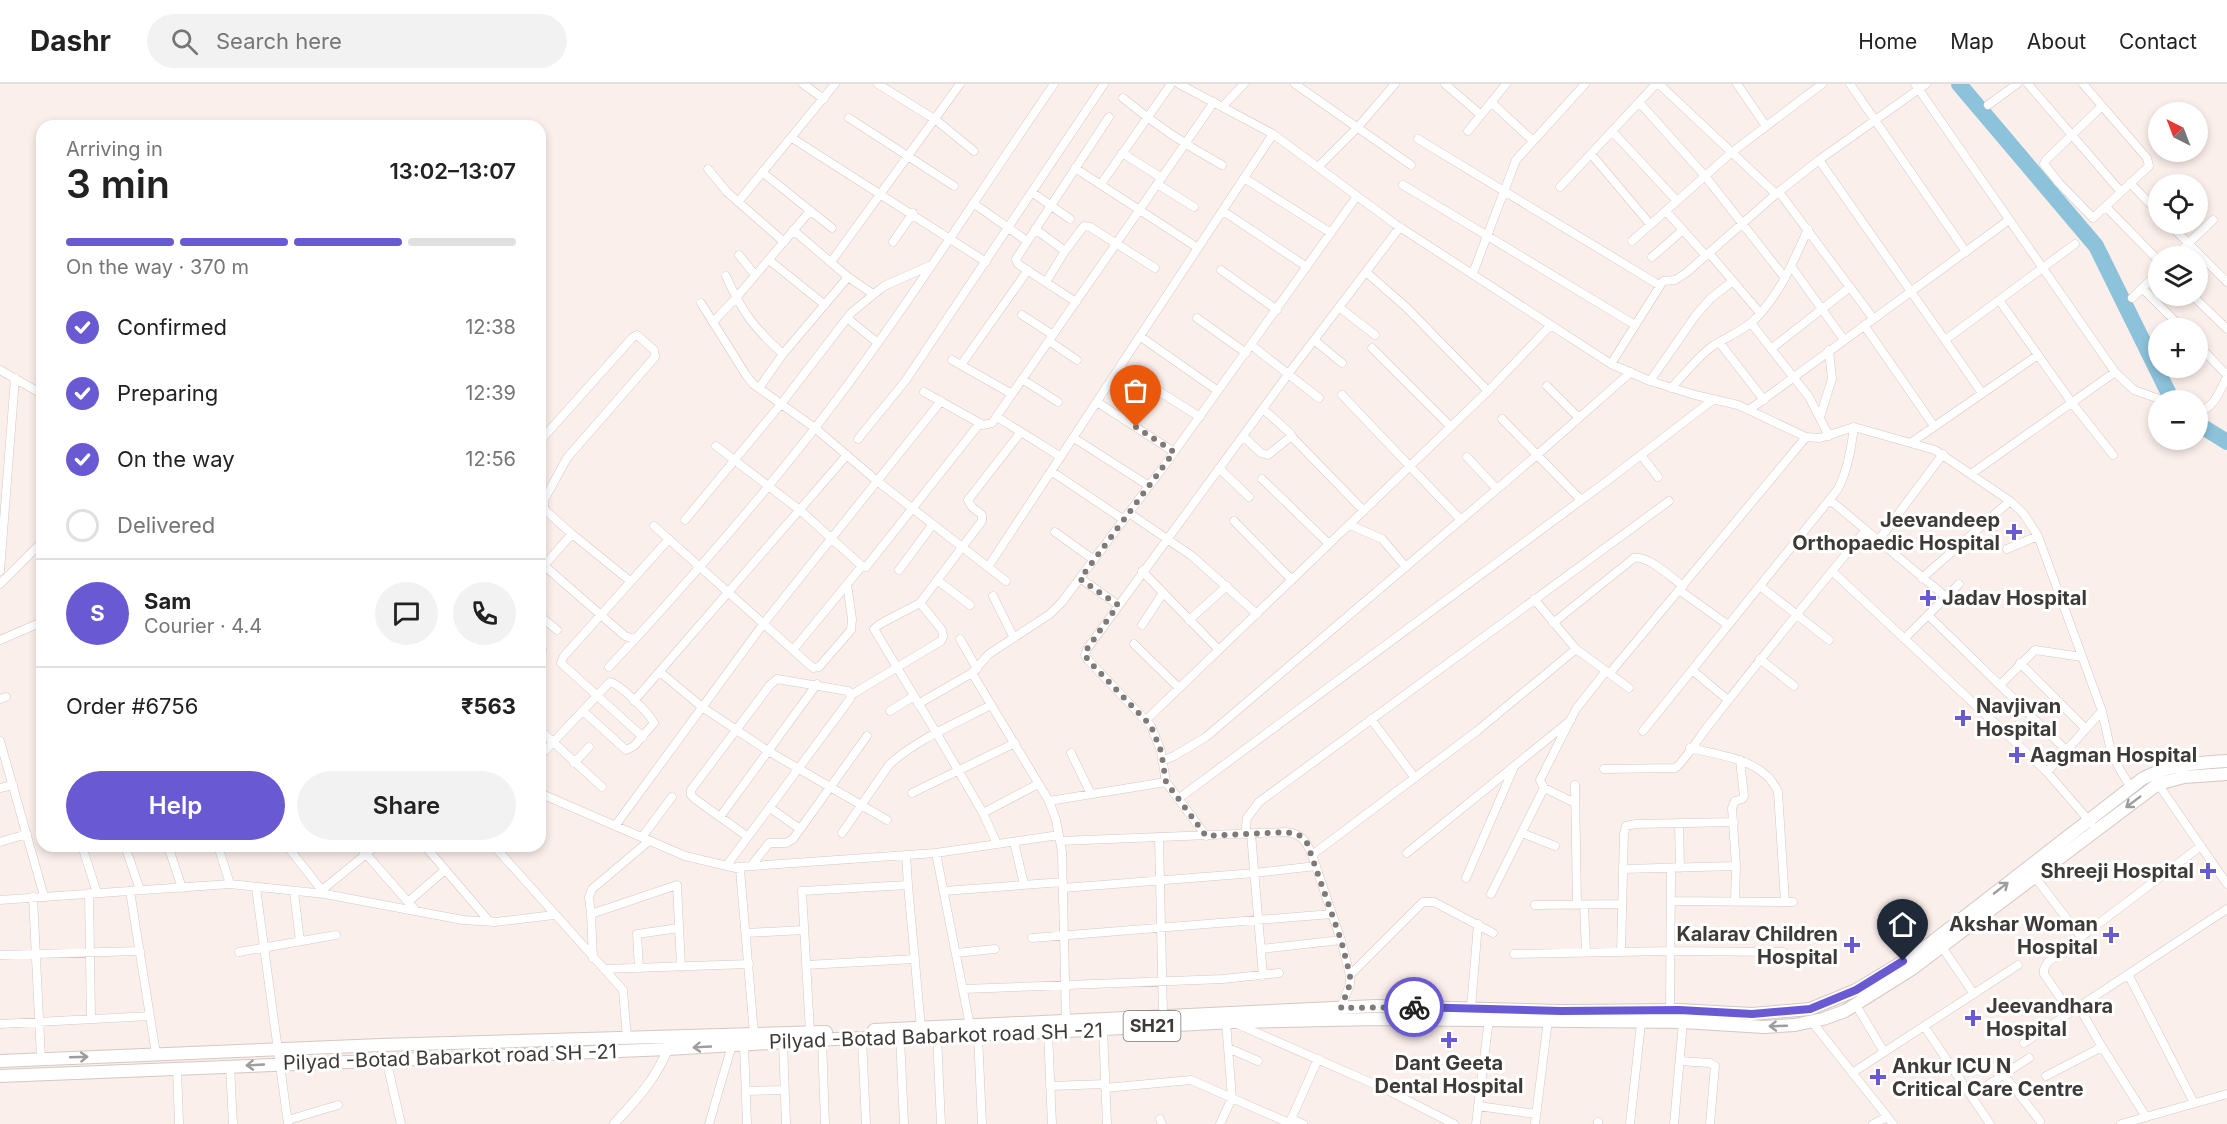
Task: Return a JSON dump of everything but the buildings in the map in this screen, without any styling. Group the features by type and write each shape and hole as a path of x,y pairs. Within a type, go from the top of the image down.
{"main road":[{"name":"Pilyad -Botad Babarkot road SH -21","path":"0,1076 938,1036 1066,1021 1163,1016 1683,1022 1764,1027 1795,1025 1845,1011 1912,969 2034,876 2131,788 2155,772 2179,765 2227,761"},
{"name":"Pilyad -Botad Babarkot road SH -21","path":"0,1061 279,1049 921,1028 1048,1032 1229,1022 1376,1006 1561,1011 1670,1010 1752,1014 1810,1009 1856,990 1919,952 2092,825 2158,784 2184,777 2227,774"}],"street":[{"path":"803,84 824,99"},
{"path":"738,202 835,84"},
{"path":"878,84 936,120 974,151"},
{"path":"609,667 701,567 815,428 878,343 1054,84"},
{"path":"858,439 906,380 1104,84"},
{"path":"1101,184 1171,84"},
{"path":"1179,84 1273,134 1400,227 1611,363 1671,388 1738,405 1806,438 1829,436 1854,427 1912,442 1943,454 2010,501 2023,513 2038,536 2102,711 2110,747 2131,788"},
{"path":"1223,106 1242,84"},
{"path":"1295,84 1411,165"},
{"path":"1318,167 1357,128 1395,84"},
{"path":"1445,84 1481,115"},
{"path":"1468,131 1506,84"},
{"path":"1473,273 1516,160 1585,84"},
{"path":"1560,187 1658,84 1777,193 1808,229 1873,318"},
{"path":"1632,241 1731,153 1822,84"},
{"path":"1850,84 1966,252"},
{"path":"1611,363 1663,281 1680,277 1819,160 1876,121 1917,87 1926,84"},
{"path":"1998,84 2005,93"},
{"path":"1988,105 2017,84"},
{"path":"2028,84 2121,192"},
{"path":"2083,84 2102,106 2149,162 2149,166 2096,217 2090,216 2045,168 2046,160 2102,106"},
{"path":"831,262 936,120 957,85"},
{"path":"1741,85 1766,126"},
{"path":"1917,87 2115,372 2134,390 2148,395"},
{"path":"1123,98 1185,145 1222,165"},
{"path":"924,392 980,423 987,425 996,417 1214,102"},
{"path":"1491,102 1533,141"},
{"path":"1639,102 1705,176 1785,278"},
{"path":"1076,302 1016,262 1018,255 1050,205 1109,117"},
{"path":"849,118 954,186"},
{"path":"1612,131 1677,201"},
{"path":"988,567 1273,134"},
{"path":"792,138 913,213 986,262"},
{"path":"1418,139 1659,285"},
{"path":"1122,153 1194,207"},
{"path":"1591,154 1650,224"},
{"path":"1819,160 1982,393"},
{"path":"1075,168 1198,248"},
{"path":"708,169 738,202 784,242"},
{"path":"762,172 832,228"},
{"path":"1244,178 1331,233"},
{"path":"2130,183 2148,202"},
{"path":"1403,185 1635,325"},
{"path":"1033,193 1070,219"},
{"path":"890,711 975,671 989,654 1050,614 1127,517 1357,196"},
{"path":"972,203 1027,241"},
{"path":"2106,207 2148,250"},
{"path":"713,322 810,211"},
{"path":"1223,211 1307,267"},
{"path":"1666,211 1733,281 1760,314"},
{"path":"893,242 913,213"},
{"path":"1749,410 2009,220"},
{"path":"2186,246 2213,220"},
{"path":"1046,282 1084,226 1090,227 1155,268"},
{"path":"1206,836 1166,782 1158,740 1151,726 1085,655 1091,641 1400,227"},
{"path":"1671,388 1705,352 1751,323 1760,314 1785,278 1808,229"},
{"path":"793,230 848,277 873,294"},
{"path":"1035,230 1065,251"},
{"path":"1652,257 1683,230"},
{"path":"2180,234 2227,282"},
{"path":"1945,340 2075,244"},
{"path":"739,255 755,275"},
{"path":"769,260 825,305"},
{"path":"685,520 781,404 847,318 873,294 897,279 930,266"},
{"path":"1791,266 1844,340"},
{"path":"961,365 1028,270"},
{"path":"1221,270 1277,310"},
{"path":"1366,272 1407,308 1488,391"},
{"path":"726,276 736,298 757,330 783,354"},
{"path":"759,388 783,354 848,277"},
{"path":"1650,381 1696,315 1711,298 1733,281"},
{"path":"2132,298 2148,282"},
{"path":"1771,349 1850,287"},
{"path":"2142,288 2172,318"},
{"path":"1999,300 2072,403 2113,455"},
{"path":"701,303 746,375 759,388 815,428 933,525 1006,581"},
{"path":"2203,306 2227,329"},
{"path":"1340,307 1375,335"},
{"path":"1022,315 1077,360"},
{"path":"847,318 878,343"},
{"path":"1197,318 1246,353"},
{"path":"1751,323 1809,397 1829,436"},
{"path":"1145,721 1488,391 1551,325"},
{"path":"1864,325 1934,426"},
{"path":"546,434 633,337 637,335 641,337 654,350 655,357 567,458 546,496"},
{"path":"1141,337 1218,391"},
{"path":"1314,340 1342,363"},
{"path":"1719,342 1764,400"},
{"path":"1251,345 1319,398"},
{"path":"1372,348 1451,427"},
{"path":"1820,417 1832,379 1829,350"},
{"path":"1912,442 2038,355"},
{"path":"2208,356 2227,376 2225,387 2208,408"},
{"path":"951,360 1012,394"},
{"path":"1120,367 1200,417"},
{"path":"0,370 36,390"},
{"path":"1162,761 1206,737 1631,372"},
{"path":"1971,474 2115,372"},
{"path":"0,571 15,378"},
{"path":"1022,379 1058,402"},
{"path":"1547,386 1579,418"},
{"path":"1342,395 1461,520"},
{"path":"1178,799 1714,399"},
{"path":"615,826 764,623 941,401"},
{"path":"1097,402 1174,452"},
{"path":"1263,409 1290,433 1364,511"},
{"path":"996,417 1060,457"},
{"path":"1502,419 1581,500"},
{"path":"793,650 862,566 869,565 911,507 980,423"},
{"path":"1643,731 1830,500 1845,475 1854,427"},
{"path":"997,844 958,770 874,630 880,624 920,603 962,547 983,518 968,500 1021,432"},
{"path":"1243,436 1261,453 1268,455 1289,438 1293,438"},
{"path":"1074,438 1149,486"},
{"path":"1575,803 1540,784 1543,773 1576,709 1806,438"},
{"path":"716,446 801,511 862,566"},
{"path":"1878,541 1943,454"},
{"path":"634,701 801,511 847,455"},
{"path":"1641,455 1658,477"},
{"path":"1467,457 1497,489"},
{"path":"1219,468 1250,497"},
{"path":"1052,471 1127,517 1167,538 1227,586 1257,614"},
{"path":"1262,479 1329,544"},
{"path":"1830,500 1946,597"},
{"path":"1263,975 1255,873 1247,818 1259,801 1668,501"},
{"path":"1922,578 2010,501"},
{"path":"546,512 630,581"},
{"path":"1234,521 1292,580"},
{"path":"899,570 933,525"},
{"path":"1350,525 1382,539 1406,567"},
{"path":"654,526 816,668 848,636 852,625 847,584"},
{"path":"1604,769 1675,768 1682,762 1690,748 1728,700 1865,531"},
{"path":"1055,532 1094,560"},
{"path":"546,561 572,534"},
{"path":"2007,549 2038,536"},
{"path":"643,737 561,663 564,656 600,614 669,539"},
{"path":"0,585 36,548"},
{"path":"1553,623 1634,558 1640,557 1647,560 1728,625"},
{"path":"546,570 625,636 634,639 638,636"},
{"path":"1143,571 1219,650"},
{"path":"1832,571 2047,772 2092,825"},
{"path":"1080,579 1118,605"},
{"path":"937,580 970,605"},
{"path":"1904,639 1959,584"},
{"path":"1189,620 1227,586"},
{"path":"1760,586 1829,640"},
{"path":"1142,625 1163,593"},
{"path":"993,596 1014,638"},
{"path":"1534,599 1576,649 1629,687"},
{"path":"727,865 851,695 935,646 944,637 942,630 920,603"},
{"path":"1928,615 2066,750"},
{"path":"546,621 557,630"},
{"path":"0,640 36,625"},
{"path":"960,639 991,705 1049,801 1062,852 1066,1021"},
{"path":"1134,644 1179,688"},
{"path":"1312,855 1477,731 1576,649"},
{"path":"2000,685 2035,650 2082,657"},
{"path":"1761,659 1794,686"},
{"path":"2020,663 2086,729"},
{"path":"1692,670 1728,700"},
{"path":"660,672 702,707 768,751 887,820"},
{"path":"748,837 695,799 691,795 691,790 770,685 777,679 817,684 848,691 851,695"},
{"path":"546,750 607,684 612,682 654,723 634,746 626,750 583,711"},
{"path":"720,817 817,684"},
{"path":"842,833 895,759 991,705"},
{"path":"2047,772 2102,711"},
{"path":"1371,719 1415,777"},
{"path":"1407,853 1571,720"},
{"path":"546,736 602,787"},
{"path":"751,866 769,843 786,843 792,839 867,736"},
{"path":"0,741 44,896"},
{"path":"912,793 1015,744"},
{"path":"574,763 589,747"},
{"path":"1671,902 1789,902 1778,792 1774,783 1767,774 1740,760 1690,748"},
{"path":"1071,753 1090,794"},
{"path":"1735,902 1733,804 1744,796 1740,760"},
{"path":"1466,878 1514,765"},
{"path":"1049,801 1166,782"},
{"path":"982,813 1038,784"},
{"path":"2158,784 2227,884"},
{"path":"0,788 12,785"},
{"path":"1575,785 1581,905 1586,952"},
{"path":"1491,894 1544,788"},
{"path":"546,797 685,856 738,867 936,853 1059,838 1206,836 1286,832 1299,835 1307,843 1312,855 1341,940 1350,975 1350,984 1341,1008"},
{"path":"593,958 589,897 592,889 646,839 672,797"},
{"path":"770,808 800,829"},
{"path":"1621,952 1626,826 1734,822"},
{"path":"1670,1010 1671,902 1679,823"},
{"path":"1522,833 1555,846"},
{"path":"0,842 27,834"},
{"path":"1159,837 1163,1016"},
{"path":"1014,842 1023,884"},
{"path":"2070,1012 2044,974 2048,962 2201,846"},
{"path":"83,852 93,893 92,1019"},
{"path":"127,852 140,890"},
{"path":"170,852 182,888"},
{"path":"220,852 230,884"},
{"path":"292,852 323,892"},
{"path":"364,852 416,911"},
{"path":"323,892 369,852"},
{"path":"434,852 489,921"},
{"path":"499,852 623,990 627,1038"},
{"path":"936,853 963,989 974,1030 982,1124"},
{"path":"906,855 921,1028"},
{"path":"944,891 1023,884 1063,885 1160,880 1316,866"},
{"path":"1623,869 1736,866"},
{"path":"738,867 742,872 754,1034"},
{"path":"408,902 446,870"},
{"path":"2034,876 2081,937"},
{"path":"1,898 230,884 294,892 323,892 463,920 489,921 554,915"},
{"path":"591,914 677,885 681,967"},
{"path":"810,1032 802,891 908,885"},
{"path":"256,888 288,1122 338,1105"},
{"path":"130,891 156,1054"},
{"path":"294,892 300,941"},
{"path":"33,897 41,1059"},
{"path":"1350,975 1423,902 1434,902 1493,933"},
{"path":"1535,905 1622,904"},
{"path":"2024,1043 2227,909"},
{"path":"1032,938 1332,914"},
{"path":"1471,1008 1478,924"},
{"path":"639,968 637,934 679,928"},
{"path":"747,933 804,930"},
{"path":"239,952 336,935"},
{"path":"1261,949 1341,940"},
{"path":"1942,946 1974,994"},
{"path":"956,953 995,949"},
{"path":"0,955 140,951"},
{"path":"1514,954 1670,951 1783,952"},
{"path":"806,965 915,959"},
{"path":"604,969 749,964"},
{"path":"1852,1073 2018,965"},
{"path":"963,989 1065,983 1162,981 1279,973"},
{"path":"2128,974 2194,1103"},
{"path":"1856,1005 1884,1052"},
{"path":"2079,1007 2146,1117"},
{"path":"0,1024 150,1016"},
{"path":"1476,1124 1489,1019"},
{"path":"1535,1124 1548,1020"},
{"path":"1220,1124 1232,1098 1228,1048 1229,1022 1414,1102 1454,1124"},
{"path":"1674,1124 1683,1022"},
{"path":"1812,1022 1890,1121 1873,1124"},
{"path":"1630,1124 1641,1023"},
{"path":"1924,1026 1990,1124"},
{"path":"1103,1029 1107,1124"},
{"path":"1048,1032 1052,1124"},
{"path":"614,1124 645,1091 662,1065 673,1036"},
{"path":"938,1036 941,1124"},
{"path":"900,1037 904,1124"},
{"path":"862,1039 866,1124"},
{"path":"822,1040 825,1124"},
{"path":"783,1042 786,1124"},
{"path":"738,1045 746,1091 747,1124"},
{"path":"709,1124 738,1045"},
{"path":"2046,1076 2102,1047"},
{"path":"1228,1048 1258,1061"},
{"path":"386,1059 401,1124"},
{"path":"1290,1122 1318,1059"},
{"path":"1971,1096 2029,1059"},
{"path":"1680,1061 1710,1063 1716,1066 1710,1124"},
{"path":"230,1066 233,1124"},
{"path":"177,1068 179,1124"},
{"path":"2004,1075 2040,1121"},
{"path":"1050,1086 1105,1086 1191,1080 1290,1122 1304,1124"},
{"path":"746,1091 784,1090"},
{"path":"2121,1124 2227,1094"},
{"path":"1478,1106 1536,1114"}],"waterway":[{"path":"1959,84 2096,246 2167,390"},
{"path":"2208,430 2227,442"}],"way so far":[{"path":"1136,427 1174,452 1080,579 1118,605 1091,641 1085,655 1151,726 1161,751 1166,782 1206,836 1286,832 1299,835 1307,843 1341,940 1351,979 1341,1008 1414,1007"}],"place":[{"name":"Jeevandeep Orthopaedic Hospital","path":"2014,532"},
{"name":"Jadav Hospital","path":"1928,598"},
{"name":"Navjivan Hospital","path":"1963,718"},
{"name":"Aagman Hospital","path":"2017,755"},
{"name":"Shreeji Hospital","path":"2208,871"},
{"name":"Akshar Woman Hospital","path":"2111,935"},
{"name":"Kalarav Children Hospital","path":"1852,945"},
{"name":"Jeevandhara Hospital","path":"1973,1018"},
{"name":"Dant Geeta Dental Hospital","path":"1449,1040"},
{"name":"Ankur ICU N Critical Care Centre","path":"1878,1077"}],"route":[{"path":"1414,1007 1561,1011 1679,1010 1752,1014 1810,1009 1856,990 1903,961"}]}
